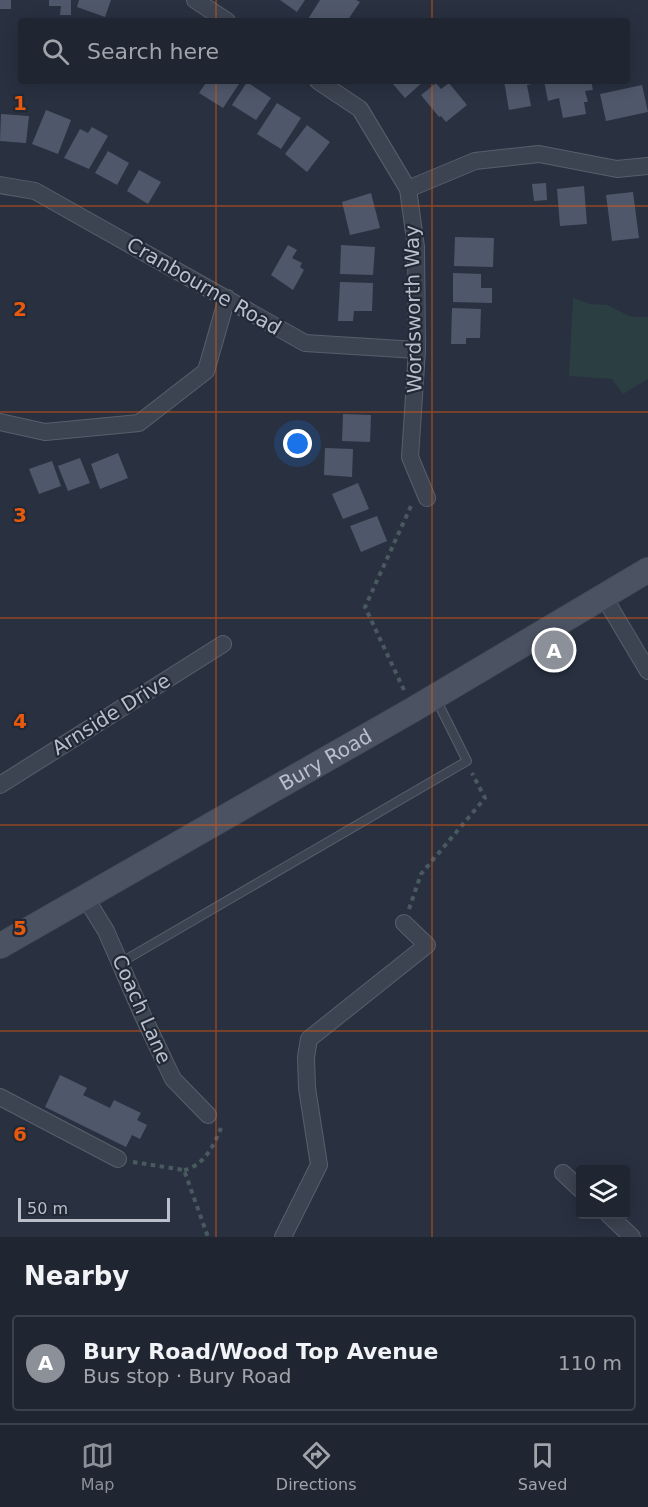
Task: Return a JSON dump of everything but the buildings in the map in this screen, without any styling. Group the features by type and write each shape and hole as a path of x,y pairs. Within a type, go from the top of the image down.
{"main road":[{"name":"Bury Road","path":"0,946 414,710 648,570"}],"street":[{"path":"195,0 222,18"},
{"name":"Wordsworth Way","path":"322,84 360,109 408,189 416,247 417,350 410,457 424,491"},
{"path":"408,189 475,161 539,154 617,169 648,166"},
{"name":"Cranbourne Road","path":"0,185 35,191 305,343 417,350"},
{"path":"0,422 45,432 138,423 206,371 227,298"},
{"path":"604,597 648,671"},
{"name":"Arnside Drive","path":"0,784 223,644"},
{"name":"Coach Lane","path":"85,897 106,931 173,1078 208,1115"},
{"path":"283,1237 319,1165 307,1088 306,1057 309,1039 427,945 404,923"},
{"path":"0,1097 118,1159"},
{"path":"563,1173 576,1185"},
{"path":"612,1219 632,1237"}],"lane":[{"path":"120,963 467,761 435,697"}],"path":[{"path":"414,710 365,606 424,491"},
{"path":"404,923 422,874 484,798 467,761"},
{"path":"118,1159 154,1167 184,1170 193,1168 213,1148 224,1122 208,1115"},
{"path":"184,1170 208,1237"}],"green space":[{"path":"573,298 590,304 607,305 631,317 648,317 648,379 623,394 612,379 569,376"}],"place":[{"name":"Bury Road/Wood Top Avenue","path":"554,650"}]}
